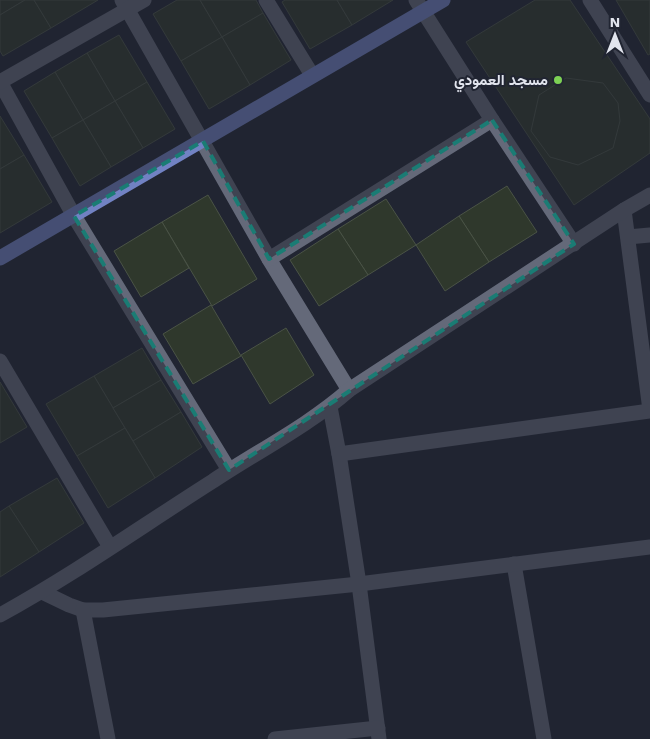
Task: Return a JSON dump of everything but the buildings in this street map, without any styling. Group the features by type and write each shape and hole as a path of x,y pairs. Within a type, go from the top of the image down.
{"main road":[{"path":"0,258 203,141 312,75 420,6 443,0"}],"street":[{"path":"144,0 125,5 0,82 74,216 229,470"},
{"path":"266,0 312,75"},
{"path":"590,0 650,95"},
{"path":"125,5 269,259 349,390"},
{"path":"420,6 574,244"},
{"path":"269,259 492,120"},
{"path":"0,616 42,592 110,546 330,407 349,390 624,210 650,195"},
{"path":"339,454 650,411 624,210"},
{"path":"628,237 650,236"},
{"path":"0,361 110,546"},
{"path":"275,739 379,733 359,584 330,407"},
{"path":"42,592 83,610 103,610 359,584 650,547"},
{"path":"514,564 544,739"},
{"path":"83,610 108,739"}],"highlighted area":[{"path":"492,120 574,244 229,470 74,216 203,141 269,259"}],"place":[{"name":"مسجد العمودي","path":"558,80"}]}
